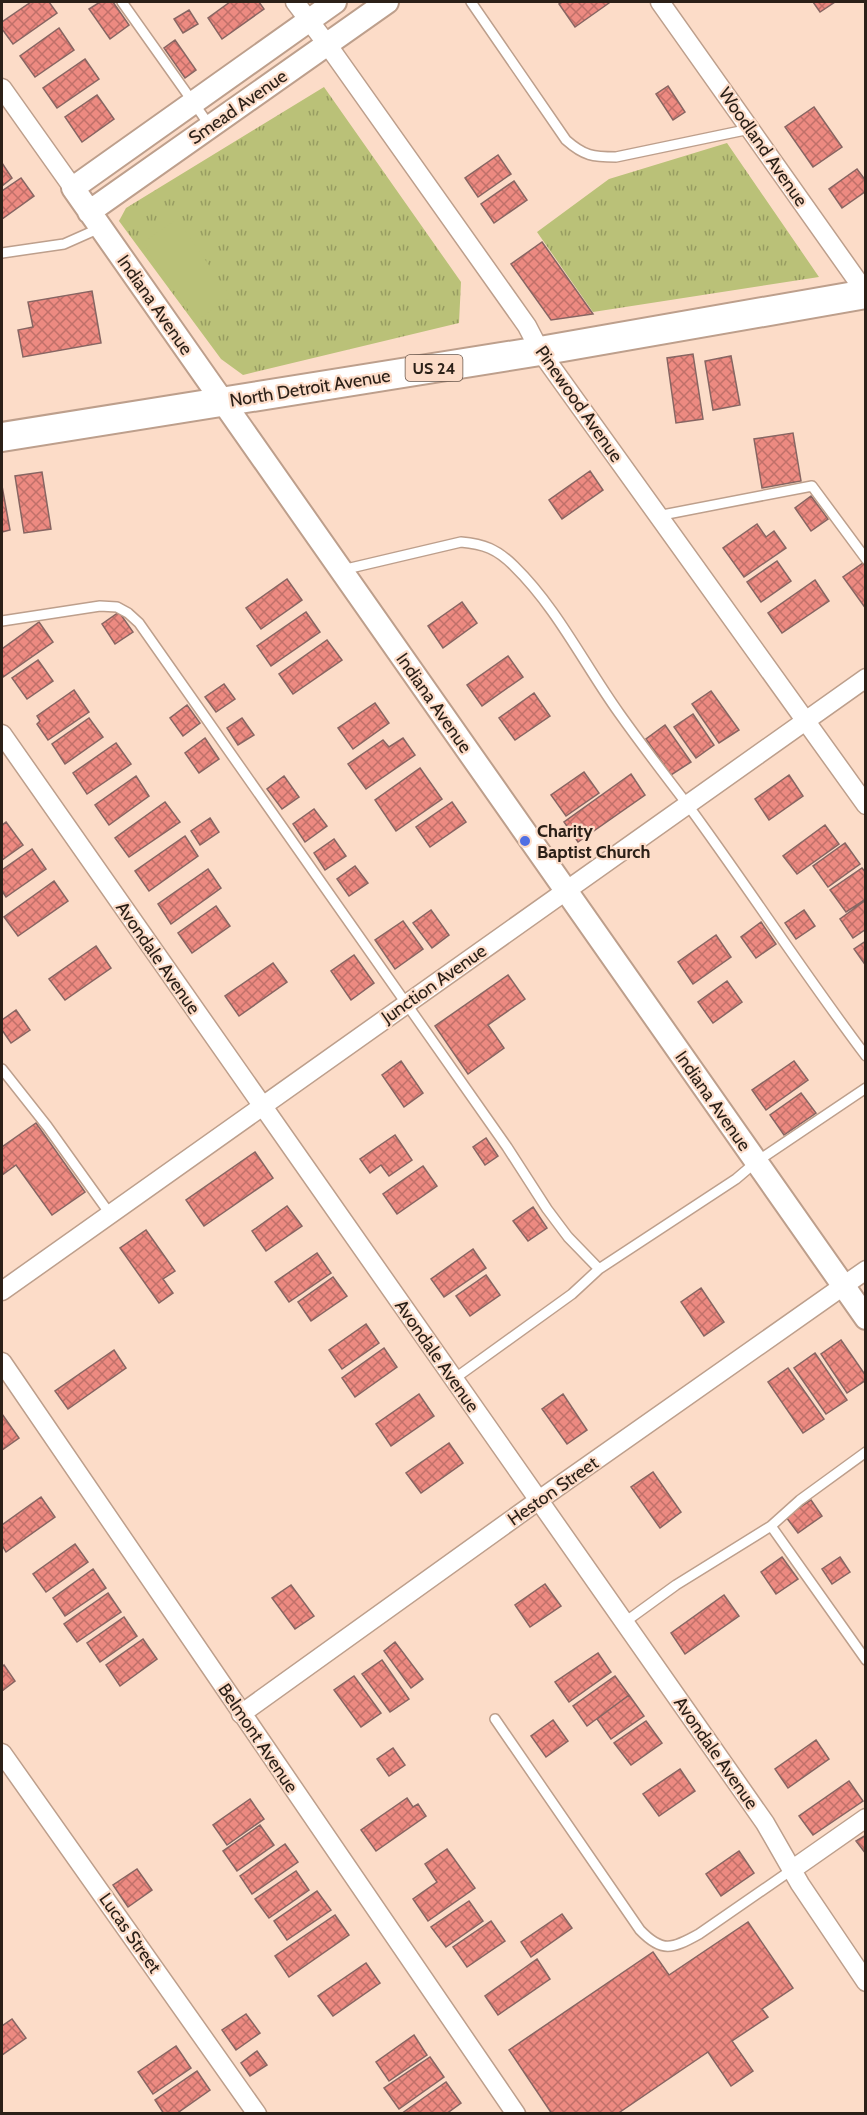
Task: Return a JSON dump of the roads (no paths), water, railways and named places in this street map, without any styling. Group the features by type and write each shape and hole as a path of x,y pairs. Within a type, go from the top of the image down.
{"main road":[{"name":"North Detroit Avenue","path":"2,437 540,351 866,294"}],"street":[{"name":"Pinewood Avenue","path":"295,2 527,326 540,351 657,516 866,805"},
{"name":"Smead Avenue","path":"73,188 335,2"},
{"name":"Smead Avenue","path":"95,220 210,126 387,2"},
{"name":"Woodland Avenue","path":"660,2 866,294"},
{"name":"Indiana Avenue","path":"2,88 866,1318"},
{"name":"Junction Avenue","path":"2,1291 866,678"},
{"name":"Avondale Avenue","path":"2,734 261,1107 765,1823 800,1884 866,1982"},
{"name":"Heston Street","path":"241,1714 539,1500 866,1270"},
{"name":"Belmont Avenue","path":"2,1362 516,2114"},
{"name":"Lucas Street","path":"2,1753 257,2114"},
{"path":"793,1869 866,1818"}],"lane":[{"path":"122,2 210,126"},
{"path":"471,2 566,140 579,152 595,157 616,157 750,129"},
{"path":"2,253 64,244 95,220"},
{"path":"657,516 812,486 866,559"},
{"path":"341,570 461,542 480,544 499,553 515,567 568,632 598,683 687,805 812,985 866,1056"},
{"path":"2,621 100,606 117,608 128,613 139,623 507,1147 547,1209 568,1237 599,1269"},
{"path":"2,1069 47,1126 110,1214"},
{"path":"454,1379 572,1294 599,1269 736,1179 756,1162 866,1088"},
{"path":"625,1622 676,1585 771,1526 808,1494 866,1452"},
{"path":"771,1526 866,1659"},
{"path":"495,1719 640,1930 652,1942 665,1947 683,1943 793,1869"}],"place":[{"name":"Charity Baptist Church","path":"525,841"}]}
